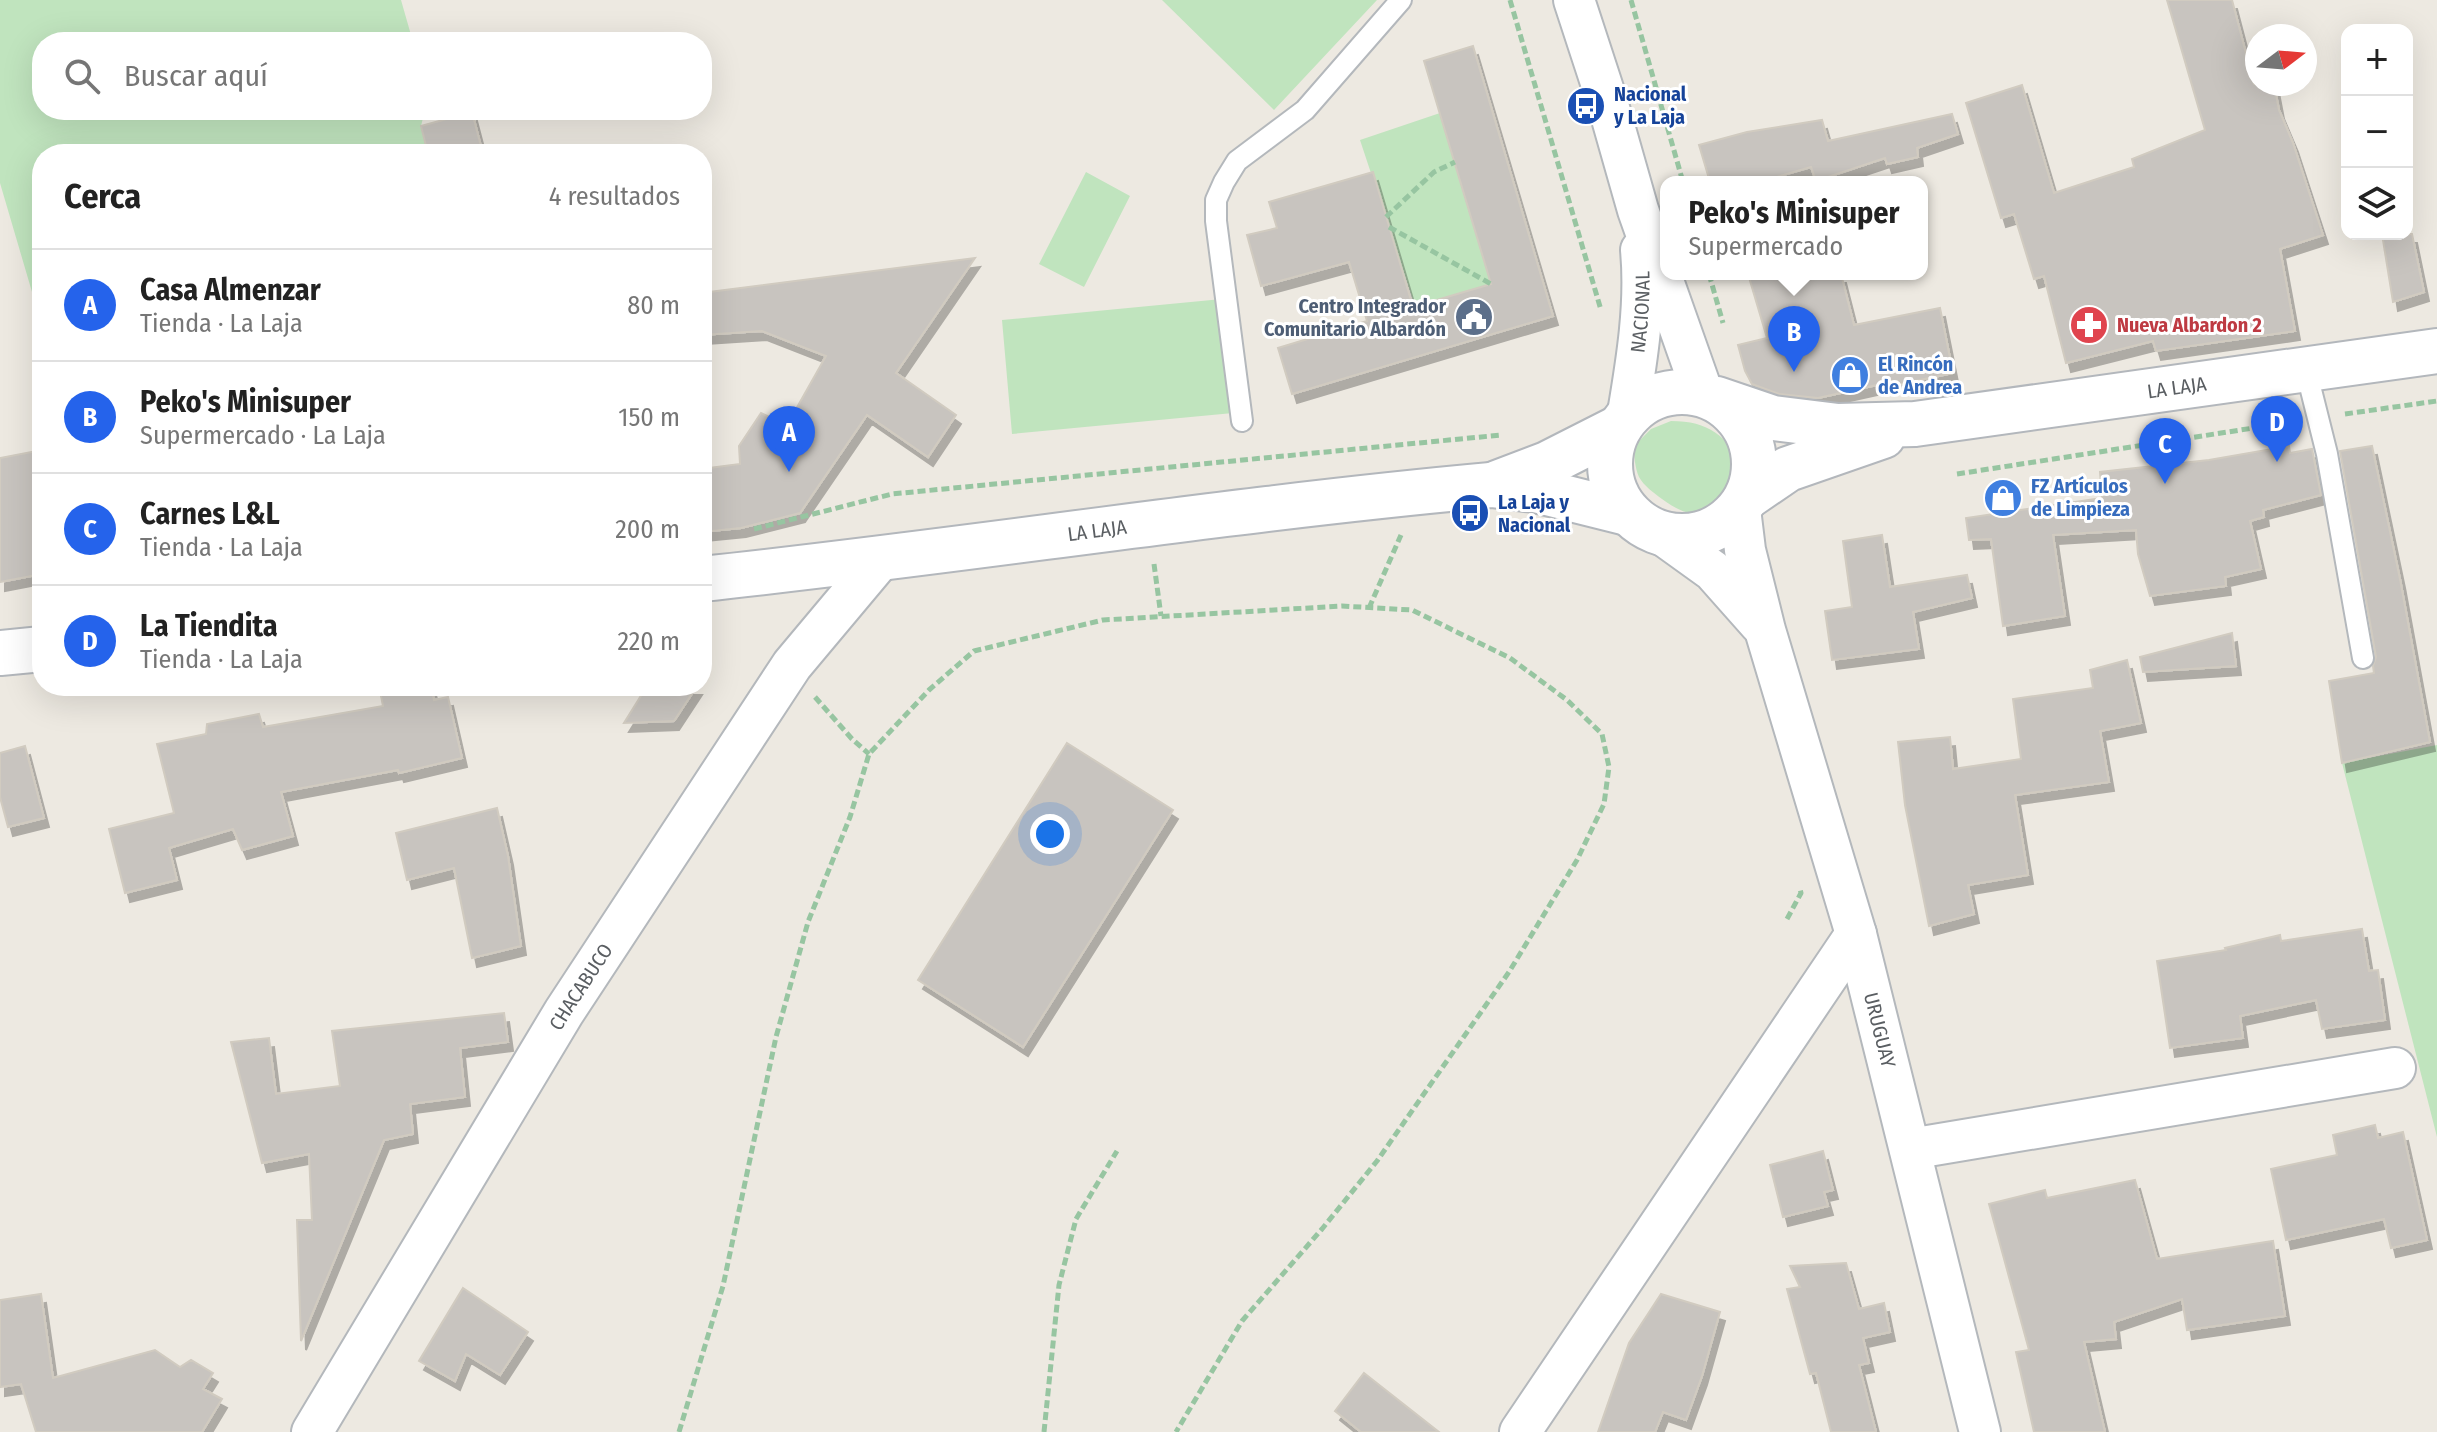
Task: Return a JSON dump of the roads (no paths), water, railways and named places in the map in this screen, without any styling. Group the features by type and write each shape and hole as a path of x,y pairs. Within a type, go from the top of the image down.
{"main road":[{"name":"LA LAJA","path":"1710,396 1773,418 1838,426 1915,424 2437,351"},
{"path":"1663,393 1710,396 1744,425 1755,461 1744,503 1718,528 1691,537 1645,524 1612,486 1609,456 1623,421 1663,393"},
{"name":"LA LAJA","path":"1491,485 1547,464 1623,421"},
{"name":"LA LAJA","path":"1744,503 1788,469 1915,424"},
{"name":"LA LAJA","path":"712,578 1491,485 1535,490 1645,524"},
{"path":"0,653 32,650"}],"street":[{"name":"NACIONAL","path":"1574,0 1638,210 1660,267"},
{"name":"NACIONAL","path":"1623,421 1636,363 1644,275 1638,210"},
{"name":"NACIONAL","path":"1665,280 1710,396"},
{"name":"URUGUAY","path":"1744,503 1745,550 1765,630 1856,934 1980,1432"},
{"name":"URUGUAY","path":"1645,524 1713,571 1765,630"},
{"name":"CHACABUCO","path":"312,1432 564,1012 792,665 880,560"},
{"path":"1520,1432 1856,934"},
{"path":"1910,1149 2395,1068"}],"lane":[{"path":"1242,421 1216,221 1216,200 1237,161 1305,110 1401,0"},
{"path":"2306,370 2319,418 2363,658"}],"place":[{"name":"Nacional y La Laja","path":"1586,106"},
{"name":"Centro Integrador Comunitario Albardón","path":"1474,317"},
{"name":"Nueva Albardon 2","path":"2089,325"},
{"name":"Peko's Minisuper","path":"1794,372"},
{"name":"El Rincón de Andrea","path":"1850,375"},
{"name":"La Tiendita","path":"2277,462"},
{"name":"Casa Almenzar","path":"789,472"},
{"name":"Carnes L&L","path":"2165,484"},
{"name":"FZ Artículos de Limpieza","path":"2003,498"},
{"name":"La Laja y Nacional","path":"1470,513"}]}
